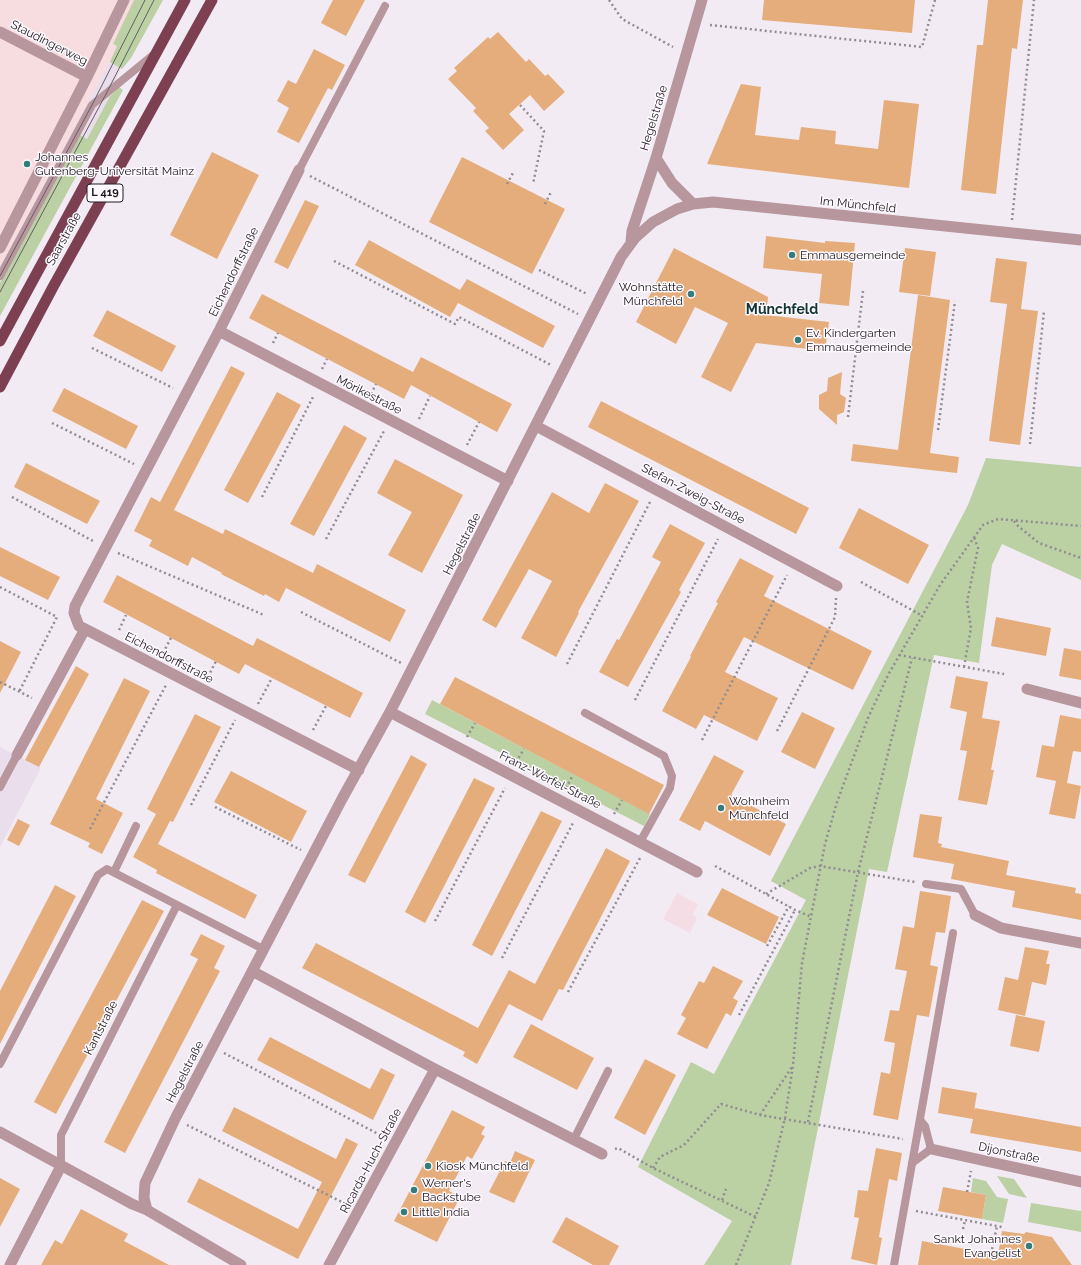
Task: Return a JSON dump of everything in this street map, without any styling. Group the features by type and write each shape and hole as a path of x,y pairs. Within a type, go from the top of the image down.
{"highway":[{"name":"Saarstraße","path":"0,341 185,0"},
{"name":"Saarstraße","path":"0,387 53,287 212,0"}],"street":[{"path":"0,248 87,77 124,0"},
{"name":"Hegelstraße","path":"631,242 632,231 656,158 702,0"},
{"name":"Staudingerweg","path":"0,32 87,77"},
{"path":"656,158 672,183 692,204"},
{"name":"Eichendorffstraße","path":"299,170 219,332 75,606 75,619 79,626 85,630 359,770"},
{"name":"Im Münchfeld","path":"692,204 713,202 1081,240"},
{"name":"Hegelstraße","path":"147,1210 144,1198 145,1183 175,1119 312,856 390,712 621,257 631,242 644,229 665,215 692,204"},
{"name":"Mörikestraße","path":"219,332 508,481"},
{"name":"Stefan-Zweig-Straße","path":"536,426 837,586"},
{"path":"17,755 85,630"},
{"path":"1027,688 1081,703"},
{"name":"Franz-Werfel-Straße","path":"390,712 698,872"},
{"path":"975,915 1001,928 1081,943"},
{"path":"252,971 435,1069 602,1154"},
{"name":"Ricarda-Huch-Straße","path":"330,1265 435,1069"},
{"path":"0,1132 132,1204 147,1210 240,1265"},
{"name":"Dijonstraße","path":"931,1149 1081,1182"},
{"path":"10,1265 61,1166"}],"lane":[{"name":"Eichendorffstraße","path":"299,170 384,6"},
{"name":"Saarstraße","path":"0,276 92,105 157,52"},
{"path":"585,713 664,756 672,776 670,788 644,844"},
{"path":"0,787 3,773 17,755"},
{"path":"114,872 136,826"},
{"path":"0,1064 98,875 107,869 263,950"},
{"path":"926,884 961,889 975,915"},
{"name":"Kantstraße","path":"61,1166 61,1135 177,905"},
{"path":"894,1265 953,933"},
{"path":"574,1140 608,1071"},
{"path":"912,1163 931,1149 925,1126 920,1120"}],"path":[{"path":"609,0 622,19 670,46 687,51"},
{"path":"695,24 922,47 935,0"},
{"path":"1011,232 1034,0"},
{"path":"520,105 544,131 533,184"},
{"path":"299,170 590,320"},
{"path":"507,184 513,173"},
{"path":"545,204 551,192"},
{"path":"334,261 455,324 459,317 564,371"},
{"path":"539,270 599,300"},
{"path":"848,417 863,291"},
{"path":"938,430 955,301"},
{"path":"1030,444 1044,310"},
{"path":"92,348 186,395"},
{"path":"262,496 320,384"},
{"path":"412,432 430,396"},
{"path":"326,539 390,420"},
{"path":"460,457 479,422"},
{"path":"52,423 147,470"},
{"path":"567,664 656,489"},
{"path":"12,497 106,548 264,615"},
{"path":"736,1265 769,1183 785,1118 793,1065 802,963 812,917 820,866 837,802 868,718 888,675 921,615 983,525 991,520 998,519 1081,526"},
{"path":"1014,520 1018,526 1039,543 1081,558"},
{"path":"635,700 725,526"},
{"path":"964,667 971,628 967,602 978,548 974,537"},
{"path":"702,740 793,562"},
{"path":"861,582 921,615"},
{"path":"777,731 835,617 837,586"},
{"path":"0,587 57,617 19,692"},
{"path":"301,612 412,668"},
{"path":"899,655 1004,674"},
{"path":"808,1122 858,872 912,658"},
{"path":"90,829 172,674"},
{"path":"251,715 272,678"},
{"path":"0,682 44,705"},
{"path":"306,742 326,706"},
{"path":"191,805 240,709"},
{"path":"435,921 512,775"},
{"path":"215,807 312,856"},
{"path":"502,958 580,810"},
{"path":"568,992 644,844"},
{"path":"715,866 795,910 812,917"},
{"path":"766,894 810,868 820,866 926,884"},
{"path":"767,946 789,906"},
{"path":"739,1015 795,910"},
{"path":"213,1047 395,1142"},
{"path":"760,1115 793,1065"},
{"path":"653,1168 660,1157 684,1145 721,1104 760,1115 785,1118 916,1142"},
{"path":"175,1119 359,1210"},
{"path":"602,1154 618,1148 653,1168 756,1217"},
{"path":"967,1192 973,1159"},
{"path":"722,1200 726,1189"},
{"path":"912,1210 1002,1227"},
{"path":"963,1229 965,1220"},
{"path":"991,1254 998,1226"}],"shaded area":[{"name":"Johannes Gutenberg-Universität Mainz","path":"0,0 140,0 110,62 0,266"},
{"path":"117,46 121,68 110,96 0,300 0,265"},
{"path":"0,747 41,768 0,847"},
{"path":"677,893 698,904 693,915 697,918 690,933 663,919"}],"green space":[{"path":"134,0 163,0 131,58 122,69 110,62 117,46 113,44"},
{"path":"119,87 123,90 0,316 0,283 80,135 87,139 110,96"},
{"path":"986,458 1081,467 1081,580 1002,544 992,565 979,663 934,655 887,872 869,869 791,1265 704,1265 732,1221 638,1167 691,1062 714,1074 806,900 771,881 968,505"},
{"path":"432,700 650,814 644,826 425,714"},
{"path":"997,1176 1014,1179 1027,1198 1009,1194"},
{"path":"973,1178 986,1181 997,1197 1008,1199 1003,1223 982,1219 986,1195 971,1192"},
{"path":"1031,1203 1081,1211 1081,1232 1028,1222"}],"building":[{"path":"333,0 365,0 346,36 321,23"},
{"path":"764,0 915,0 912,33 762,20"},
{"path":"988,0 1023,0 1017,49 1012,48 996,194 961,190 977,45 983,45"},
{"path":"498,32 526,62 529,59 545,76 548,74 565,92 544,111 530,95 509,114 524,130 503,150 485,131 489,128 473,111 476,108 448,79 457,71 454,68 488,37 490,39"},
{"path":"314,49 345,65 332,90 328,88 299,143 277,132 289,108 277,101 288,80 296,84"},
{"path":"741,84 761,87 755,135 799,140 801,127 836,131 835,144 878,149 884,100 919,104 909,188 707,164"},
{"path":"212,152 259,175 217,259 170,235"},
{"path":"462,157 565,209 532,274 429,222"},
{"path":"305,200 319,206 288,269 274,262"},
{"path":"766,236 825,243 825,241 855,243 849,306 819,303 822,274 763,268"},
{"path":"369,240 460,290 467,279 555,326 543,348 458,303 450,317 355,265"},
{"path":"674,248 768,297 766,315 829,322 825,351 756,343 731,392 701,377 728,323 695,307 676,344 636,322"},
{"path":"905,248 936,252 930,296 899,292"},
{"path":"996,258 1027,262 1021,309 1038,311 1020,445 989,441 1007,304 990,302"},
{"path":"262,294 413,372 421,357 512,404 497,432 411,385 404,399 249,318"},
{"path":"918,295 950,300 930,453 959,457 957,473 851,461 853,444 898,450"},
{"path":"107,310 176,346 162,372 93,336"},
{"path":"231,366 245,373 174,510 223,534 225,529 313,573 317,564 406,610 390,642 286,588 279,602 221,574 222,573 192,557 188,566 149,546 152,540 134,531 151,497 160,502"},
{"path":"842,372 840,394 846,398 844,412 837,415 837,425 819,409 819,395 827,391 828,378"},
{"path":"64,388 138,426 126,449 52,411"},
{"path":"277,392 301,405 248,503 224,490"},
{"path":"601,401 809,508 796,534 588,427"},
{"path":"344,425 367,438 314,536 290,524"},
{"path":"395,459 463,495 422,573 388,555 412,512 377,493"},
{"path":"26,463 100,501 87,524 14,487"},
{"path":"605,483 639,501 578,612 579,613 556,657 521,638 552,581 529,569 496,628 482,620 552,492 589,513"},
{"path":"859,508 929,545 908,584 839,548"},
{"path":"670,524 705,543 679,590 681,592 628,687 599,672 617,639 619,640 661,562 652,557"},
{"path":"0,547 60,577 48,600 0,576"},
{"path":"740,558 774,576 764,596 872,651 853,690 744,637 725,672 778,698 757,741 704,715 696,729 662,711 718,603 716,602"},
{"path":"117,575 253,646 257,638 363,693 350,718 245,664 239,674 103,602"},
{"path":"996,617 1051,628 1046,656 991,646"},
{"path":"0,641 21,652 0,693"},
{"path":"1064,648 1081,651 1081,680 1059,676"},
{"path":"76,666 89,674 39,767 25,760"},
{"path":"956,676 988,682 982,718 1000,721 991,770 994,770 987,805 958,800 967,751 960,750 967,712 950,708"},
{"path":"455,677 664,785 649,814 440,704"},
{"path":"124,678 150,691 96,799 123,813 102,854 88,847 90,843 50,824"},
{"path":"802,712 835,728 815,769 781,752"},
{"path":"195,714 221,727 173,822 170,821 158,844 257,895 245,919 156,873 157,870 133,857 156,814 147,809"},
{"path":"1060,715 1081,719 1081,752 1073,751 1067,783 1081,786 1075,819 1049,814 1056,781 1036,777 1042,745 1054,747"},
{"path":"411,755 427,764 365,883 348,875"},
{"name":"Wohnheim Münchfeld","path":"714,755 744,771 731,795 786,824 770,856 705,821 700,831 679,820"},
{"path":"231,771 307,811 291,842 214,802"},
{"path":"474,778 495,788 425,923 405,912"},
{"path":"541,811 562,821 492,956 472,945"},
{"path":"920,814 942,817 938,843 942,844 941,847 1009,861 1006,875 1076,888 1075,893 1081,894 1081,920 1012,907 1015,891 951,879 954,864 913,857"},
{"path":"18,819 30,825 19,846 7,840"},
{"path":"606,848 630,861 563,990 559,989 542,1021 509,1004 477,1064 463,1056 465,1052 302,968 316,943 478,1028 509,970 535,984"},
{"path":"55,885 76,896 0,1044 0,991"},
{"path":"722,888 779,917 766,944 707,915"},
{"path":"920,891 951,896 945,933 936,932 930,965 938,967 929,1017 917,1015 898,1120 873,1115 881,1072 890,1074 895,1043 884,1041 890,1010 899,1011 907,971 895,969 903,926 914,928"},
{"path":"142,900 164,911 56,1114 34,1102"},
{"path":"201,934 225,946 214,968 220,971 125,1153 104,1142 198,959 190,955"},
{"path":"1025,947 1049,951 1046,964 1050,964 1046,985 1032,982 1025,1016 998,1010 1005,977 1018,980"},
{"path":"713,966 743,981 733,998 738,1001 731,1016 726,1013 707,1049 677,1034 686,1018 681,1015 699,981 704,983"},
{"path":"1016,1015 1045,1021 1039,1052 1010,1046"},
{"path":"531,1024 594,1058 577,1090 513,1057"},
{"path":"270,1037 370,1089 381,1068 395,1075 373,1120 257,1060"},
{"path":"645,1059 676,1075 645,1135 614,1118"},
{"path":"942,1087 977,1093 974,1111 975,1108 1081,1127 1081,1152 970,1133 973,1119 938,1113"},
{"path":"234,1107 336,1159 346,1138 358,1144 298,1259 187,1202 199,1178 298,1229 322,1182 222,1131"},
{"path":"452,1110 485,1127 481,1134 485,1136 472,1159 467,1156 449,1191 460,1197 437,1242 394,1221"},
{"path":"876,1148 902,1153 897,1181 889,1179 879,1237 882,1238 877,1265 851,1259 859,1218 854,1217 858,1190 868,1191"},
{"path":"515,1151 535,1160 514,1203 489,1192 505,1161 510,1163"},
{"path":"0,1178 20,1189 0,1227"},
{"path":"943,1187 986,1195 982,1219 938,1211"},
{"path":"81,1209 128,1234 124,1241 169,1265 41,1265 55,1240 62,1244"},
{"path":"566,1217 619,1246 609,1265 593,1265 552,1242"},
{"path":"1002,1231 1024,1234 1026,1232 1052,1237 1072,1265 918,1265 922,1241 998,1255"}],"tram line":[{"path":"0,276 92,105 145,0"},
{"path":"0,292 106,94 154,0"}],"place":[{"name":"Johannes Gutenberg-Universität Mainz","path":"27,164"},
{"name":"Emmausgemeinde","path":"792,255"},
{"name":"Wohnstätte Münchfeld","path":"691,294"},
{"name":"Ev. Kindergarten Emmausgemeinde","path":"798,340"},
{"name":"Wohnheim Münchfeld","path":"721,808"},
{"name":"Kiosk Münchfeld","path":"428,1166"},
{"name":"Werner's Backstube","path":"414,1190"},
{"name":"Little India","path":"404,1212"},
{"name":"Sankt Johannes Evangelist","path":"1029,1246"}],"district":[{"name":"Münchfeld","path":"782,310"}]}
